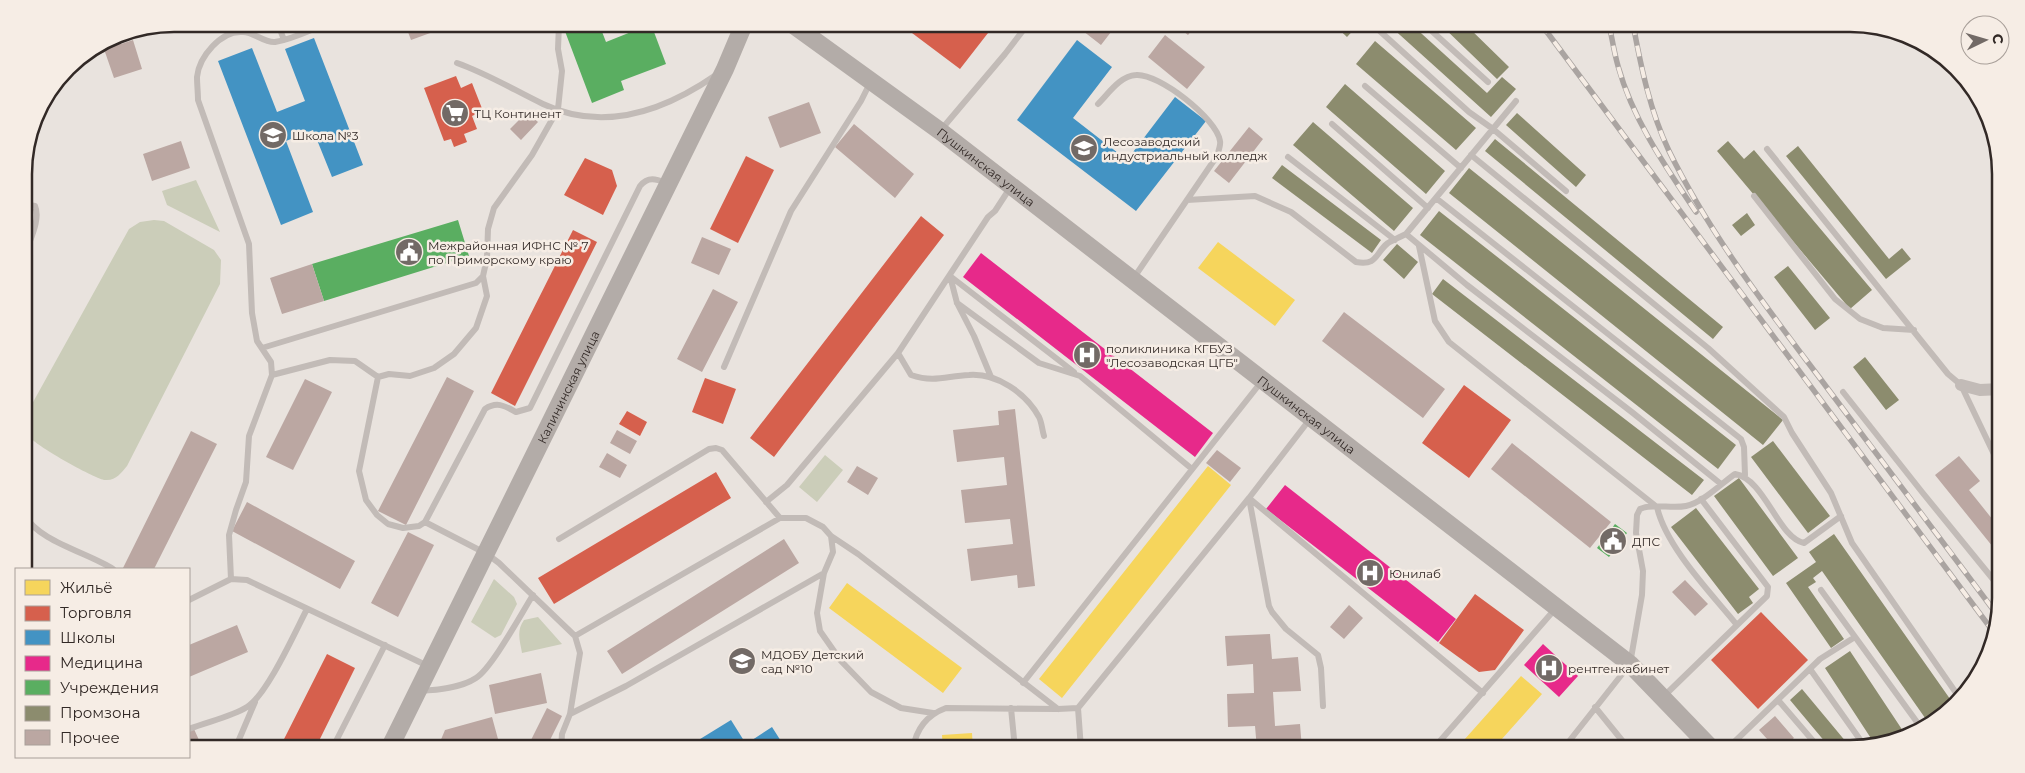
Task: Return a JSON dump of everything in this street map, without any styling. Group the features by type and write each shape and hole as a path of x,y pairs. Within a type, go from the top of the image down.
{"main road":[{"name":"Калининская улица","path":"394,740 431,668 725,69 740,33"},
{"name":"Пушкинская улица","path":"804,33 940,131 1630,664 1703,740"}],"street":[{"path":"1961,385 1980,390 1992,389"}],"lane":[{"path":"940,131 1021,32"},
{"path":"1382,32 1469,112 1493,129 1566,190"},
{"path":"1433,32 1488,82"},
{"path":"231,579 229,536 246,482 249,436 272,375 272,362 257,341 252,312 249,244 198,100 197,76 200,65 210,48 223,37 236,33"},
{"path":"247,33 272,42 303,33"},
{"path":"281,33 284,40"},
{"path":"378,377 389,374 410,376 434,368 454,354 476,328 487,296 483,276 487,258 488,229 494,208 532,154 558,109 562,71 558,49 559,33"},
{"path":"457,63 479,70 544,105 597,119 634,115 678,99 725,69"},
{"path":"1098,104 1123,78 1136,75 1150,76 1182,95 1212,125 1220,141 1217,156 1132,280"},
{"path":"724,367 791,212 861,101 872,80"},
{"path":"1365,86 1461,168"},
{"path":"1187,200 1255,196 1291,212 1356,262 1365,264 1375,259 1387,244 1406,234 1516,101"},
{"path":"1332,124 1428,208"},
{"path":"1767,149 1948,374 1961,385 1992,450"},
{"path":"1288,156 1395,240"},
{"path":"1471,156 1708,348 1784,416 1792,433 1831,493 1852,544 1956,693"},
{"path":"378,377 359,470 366,500 377,516 388,524 403,528 419,526 426,522 486,410 492,405 502,404 516,412 530,408 640,186 645,180 649,179 668,183"},
{"path":"766,502 787,486 898,353 988,217 995,211 1011,187"},
{"path":"1754,196 1835,299 1860,319 1884,328 1914,330"},
{"path":"1436,198 1741,439 1744,447 1745,476 1799,542 1804,543 1841,516"},
{"path":"33,206 37,211 33,230"},
{"path":"1406,234 1721,484"},
{"path":"1419,246 1435,321 1450,342 1657,507 1660,520 1671,540 1737,624"},
{"path":"262,348 476,283 483,276"},
{"path":"950,276 957,303 991,376"},
{"path":"950,276 1080,376 1192,469"},
{"path":"957,303 1039,363 1080,376"},
{"path":"898,353 911,375 926,380 970,375 991,376 1010,386 1032,406 1040,419 1044,436"},
{"path":"272,375 330,360 355,361 378,377"},
{"path":"1023,683 1263,380"},
{"path":"1844,392 1992,578"},
{"path":"1080,740 1078,708 1249,498 1311,418"},
{"path":"559,539 709,449 716,448 722,450 780,518"},
{"path":"1571,740 1630,664 1642,595 1643,571 1636,533 1637,515 1640,509 1645,507 1695,504 1735,474 1745,476"},
{"path":"1249,498 1483,693"},
{"path":"1249,498 1269,606 1286,628 1318,654 1321,668 1323,706"},
{"path":"1662,697 1767,596 1768,586 1701,499"},
{"path":"575,636 780,518 806,518 822,527 831,536 858,554 1058,710"},
{"path":"426,522 487,554 499,563 575,636 580,653 570,714 562,740"},
{"path":"32,527 53,540 111,568"},
{"path":"831,536 833,552 824,573 816,613 820,631 841,661 871,692 901,708 933,713"},
{"path":"570,714 626,686 824,573"},
{"path":"190,600 231,579 247,580 431,668"},
{"path":"1821,590 1918,724"},
{"path":"419,691 437,690 469,682 478,677 493,660 533,595"},
{"path":"1441,740 1557,607"},
{"path":"239,740 256,701 278,665 307,609"},
{"path":"1736,740 1820,659 1855,637"},
{"path":"337,740 385,645"},
{"path":"1810,669 1860,740"},
{"path":"1778,700 1812,740"},
{"path":"190,729 246,708 256,701"},
{"path":"914,740 922,725 933,713 946,708 1058,710 1078,708"},
{"path":"1011,708 1014,740"},
{"path":"1595,708 1622,740"}],"green space":[{"path":"196,180 220,232 167,205 162,191"},
{"path":"164,221 214,250 221,260 220,284 127,466 115,478 105,480 79,469 32,439 32,403 129,229 140,222"},
{"path":"825,455 843,470 817,502 799,487"},
{"path":"494,579 514,597 517,604 501,635 495,638 471,622"},
{"path":"538,617 562,644 522,653 519,636 520,628 524,620"}],"building: Жильё":[{"path":"1218,242 1295,300 1275,326 1198,268"},
{"path":"1208,466 1231,485 1062,698 1039,679"},
{"path":"847,583 962,668 943,693 829,608"},
{"path":"1521,676 1542,694 1501,740 1464,740"},
{"path":"972,733 972,740 942,740 942,735"}],"building: Торговля":[{"path":"911,33 988,33 960,69"},
{"name":"ТЦ Континент","path":"456,76 461,88 472,83 483,111 472,116 477,129 464,134 467,142 454,147 451,139 444,141 424,88"},
{"path":"746,156 774,170 738,243 710,229"},
{"path":"585,158 612,170 617,186 603,215 564,195"},
{"path":"921,216 944,235 774,457 750,438"},
{"path":"573,230 597,242 515,406 491,393"},
{"path":"705,378 736,389 723,424 692,412"},
{"path":"1464,385 1511,420 1469,478 1422,443"},
{"path":"627,411 647,422 640,436 619,424"},
{"path":"716,472 731,498 554,604 538,578"},
{"path":"1475,594 1524,630 1495,670 1479,672 1439,643"},
{"path":"1761,612 1808,660 1758,709 1711,660"},
{"path":"327,654 355,668 319,740 284,740"}],"building: Школы":[{"name":"Школа №3","path":"314,38 363,165 332,177 313,130 286,141 313,212 281,225 218,61 252,48 277,112 305,101 285,49"},
{"path":"1077,40 1112,67 1073,118 1127,160 1175,97 1206,121 1136,211 1017,120"},
{"path":"731,720 744,740 698,740"},
{"path":"772,727 780,740 752,740"}],"building: Медицина":[{"path":"981,253 1213,433 1195,457 963,277"},
{"path":"1285,485 1456,619 1438,642 1266,509"},
{"path":"1543,644 1578,676 1559,697 1524,665"}],"building: Учреждения":[{"path":"566,33 602,33 606,42 629,33 654,33 666,64 621,81 624,90 592,103"},
{"path":"458,220 469,256 324,301 312,264"},
{"path":"1615,524 1627,533 1609,557 1597,548"}],"building: Промзона":[{"path":"1342,32 1351,32 1347,37"},
{"path":"1397,32 1420,32 1487,93 1502,77 1516,89 1491,117"},
{"path":"1449,32 1473,32 1509,67 1497,79"},
{"path":"1375,41 1476,128 1456,150 1356,64"},
{"path":"1345,84 1445,171 1426,194 1326,107"},
{"path":"1517,113 1586,175 1576,187 1506,125"},
{"path":"1313,122 1413,208 1394,231 1293,145"},
{"path":"1495,139 1723,327 1713,339 1485,151"},
{"path":"1728,141 1744,159 1754,150 1872,290 1850,309 1717,151"},
{"path":"1798,146 1889,259 1902,248 1911,259 1886,279 1786,156"},
{"path":"1282,165 1381,240 1372,253 1272,178"},
{"path":"1469,168 1783,420 1763,445 1449,193"},
{"path":"1439,211 1736,445 1718,469 1420,235"},
{"path":"1747,213 1755,225 1741,236 1732,225"},
{"path":"1397,244 1418,262 1404,279 1383,260"},
{"path":"1788,266 1830,318 1815,330 1774,277"},
{"path":"1443,279 1704,480 1692,495 1432,294"},
{"path":"1865,357 1899,400 1886,410 1853,367"},
{"path":"1773,441 1830,516 1808,533 1751,457"},
{"path":"1739,478 1798,558 1773,576 1714,496"},
{"path":"1696,508 1759,589 1749,597 1753,603 1738,614 1671,527"},
{"path":"1834,534 1950,699 1926,719 1822,571 1813,578 1816,582 1808,587 1844,639 1831,648 1786,583 1816,562 1809,552"},
{"path":"1850,651 1903,731 1871,739 1825,668"},
{"path":"1802,689 1844,740 1823,740 1790,700"}],"building: Прочее":[{"path":"1085,32 1111,32 1101,45"},
{"path":"408,33 431,33 411,40"},
{"path":"1165,35 1205,67 1187,89 1148,57"},
{"path":"133,40 142,69 114,78 105,52 97,55 120,43"},
{"path":"809,102 821,133 780,148 768,117"},
{"path":"527,112 538,122 521,140 510,129"},
{"path":"854,124 914,174 895,198 835,147"},
{"path":"1249,127 1263,139 1229,183 1214,171"},
{"path":"181,141 190,168 152,181 143,154"},
{"path":"702,237 731,249 719,275 691,263"},
{"path":"312,264 324,301 282,314 270,278"},
{"path":"713,289 738,302 702,372 677,359"},
{"path":"1344,312 1445,389 1423,418 1322,341"},
{"path":"447,377 474,391 406,525 378,511"},
{"path":"305,379 332,392 293,470 266,457"},
{"path":"1015,409 1035,586 1018,588 1017,575 971,581 967,549 1013,544 1010,519 965,523 961,490 1007,485 1004,457 957,462 953,430 999,425 998,411"},
{"path":"617,430 637,441 630,454 610,443"},
{"path":"191,431 217,444 155,568 123,568"},
{"path":"1512,443 1611,522 1590,548 1491,469"},
{"path":"1217,450 1241,468 1230,482 1206,463"},
{"path":"607,453 627,465 620,478 599,467"},
{"path":"1959,456 1980,481 1969,490 1992,519 1992,546 1935,475"},
{"path":"857,466 878,478 868,495 847,482"},
{"path":"247,502 355,561 340,589 232,531"},
{"path":"408,532 434,545 398,617 371,603"},
{"path":"784,539 799,563 622,674 607,651"},
{"path":"1685,580 1708,604 1695,616 1672,592"},
{"path":"1349,605 1363,618 1344,639 1330,627"},
{"path":"237,625 248,652 190,677 190,645"},
{"path":"1270,634 1272,659 1298,657 1301,691 1273,692 1275,726 1300,724 1301,740 1256,740 1255,726 1228,727 1227,694 1254,693 1253,664 1227,666 1225,636"},
{"path":"541,673 547,703 495,714 489,685"},
{"path":"547,708 562,716 550,740 531,740"},
{"path":"1775,716 1794,738 1792,740 1768,740 1759,730"},
{"path":"492,717 498,739 441,740 445,730"},
{"path":"194,729 199,740 190,740 190,731"}],"railway":[{"path":"1547,32 1990,627"},
{"path":"1611,32 1624,86 1641,124 1696,212"},
{"path":"1635,32 1651,105 1662,136 1704,214 1764,303 1992,608"}],"place":[{"name":"ТЦ Континент","path":"455,113"},
{"name":"Школа №3","path":"273,135"},
{"name":"Лесозаводский индустриальный колледж","path":"1084,148"},
{"name":"Межрайонная ИФНС № 7 по Приморскому краю","path":"409,252"},
{"name":"поликлиника КГБУЗ \"Лесозаводская ЦГБ\"","path":"1087,355"},
{"name":"ДПС","path":"1613,541"},
{"name":"Юнилаб","path":"1370,573"},
{"name":"МДОБУ Детский сад №10","path":"742,661"},
{"name":"рентгенкабинет","path":"1549,668"}]}
